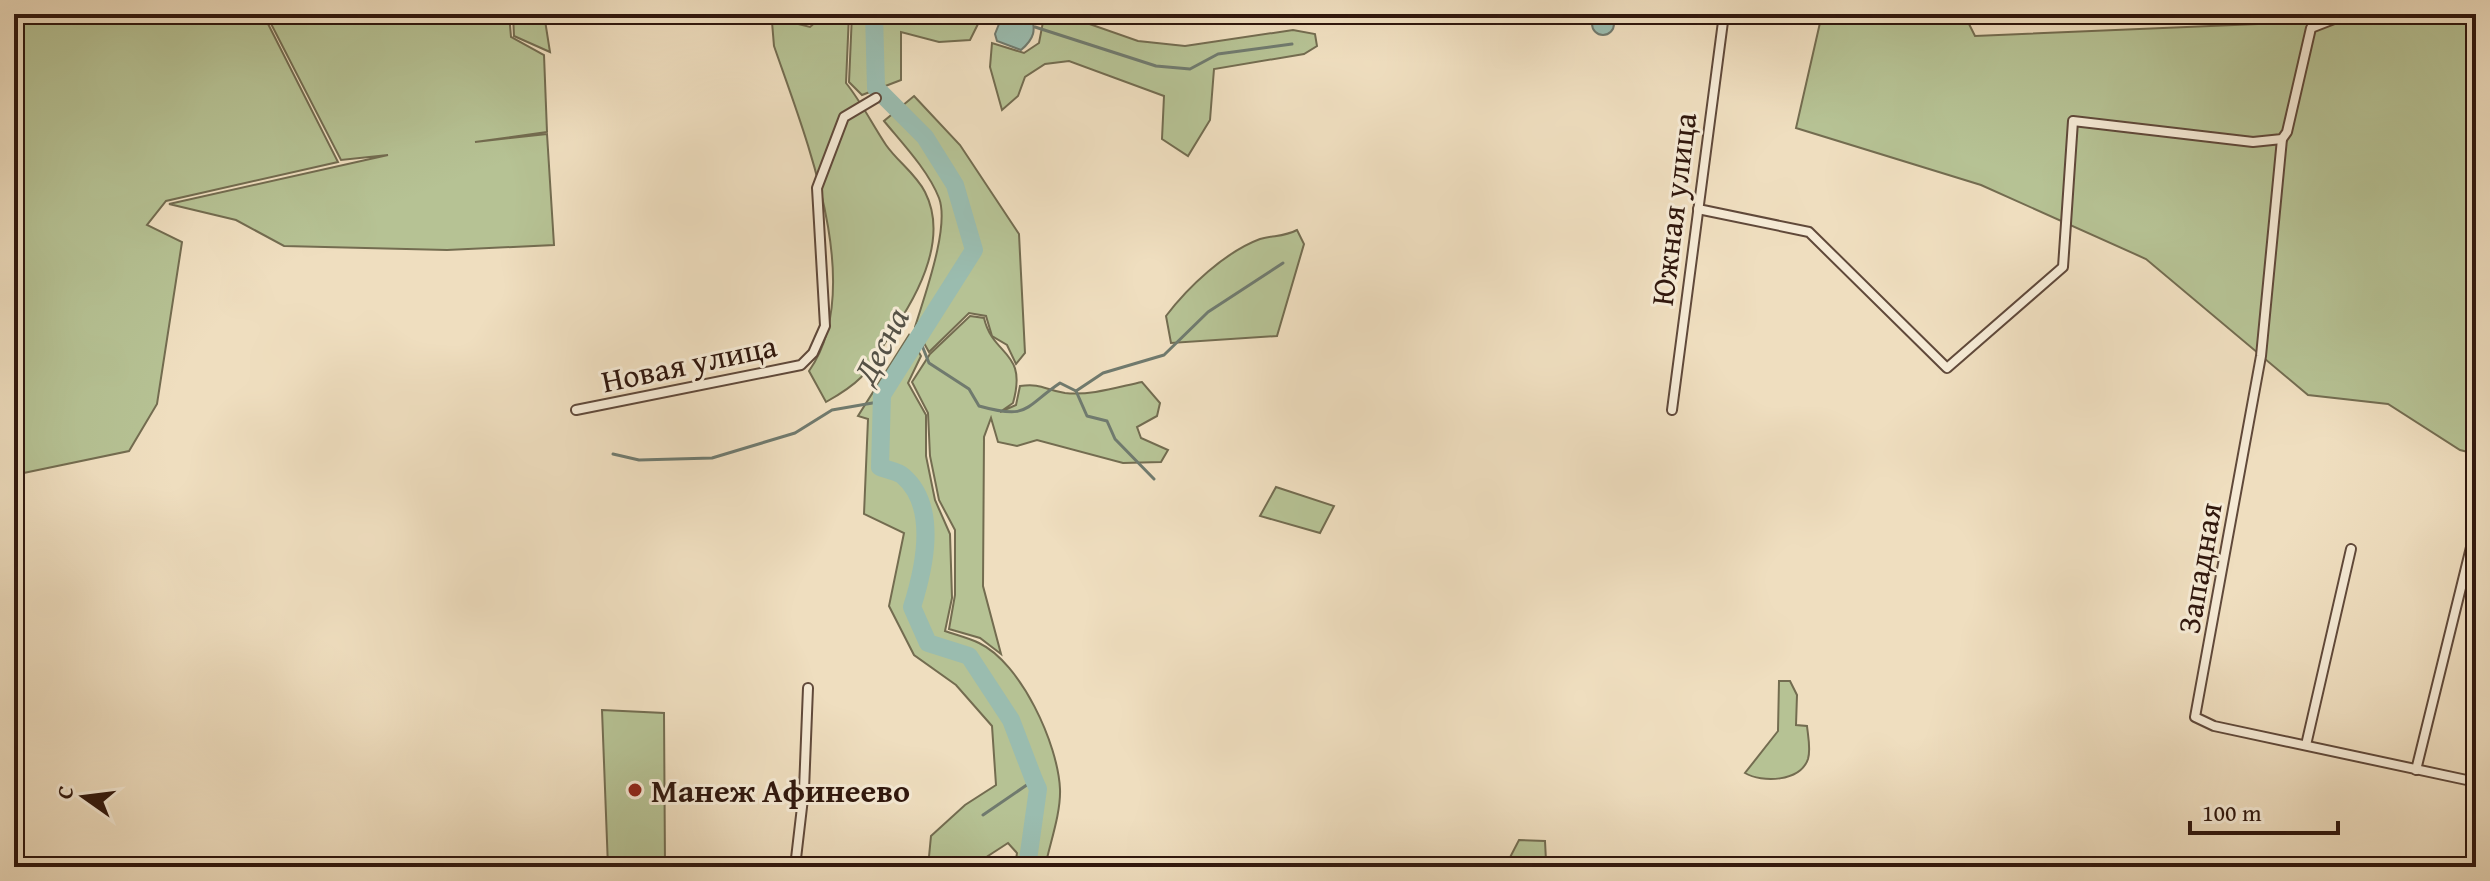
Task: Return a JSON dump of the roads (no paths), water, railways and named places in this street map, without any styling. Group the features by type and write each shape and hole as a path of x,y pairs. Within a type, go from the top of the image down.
{"street":[{"name":"Южная улица","path":"1672,410 1724,14"},
{"path":"1698,209 1809,232 1947,368 2063,267 2073,121 2253,142 2282,139 2287,132 2311,28 2347,14"},
{"name":"Новая улица","path":"576,410 801,365 813,353 825,326 817,188 844,117 876,98"},
{"name":"Западная","path":"2282,139 2261,356 2195,717 2214,726 2476,782"},
{"path":"2416,770 2476,527"},
{"path":"2306,745 2351,549"},
{"path":"795,867 804,790 808,688"}],"waterway":[{"name":"Десна","path":"874,14 876,88 925,137 955,185 974,250 882,395 880,467 903,476 921,504 926,539 912,607 928,643 969,656 1011,720 1038,789 1027,867"},
{"path":"1035,27 1156,66 1190,69 1218,54 1292,44"},
{"path":"1076,391 1103,373 1164,355 1208,312 1283,263"},
{"path":"919,338 929,363 969,389 979,406 1017,411 1031,405 1060,383 1076,391 1087,416 1107,421 1115,439 1154,479"},
{"path":"613,454 639,460 712,458 795,433 832,410 884,401"},
{"path":"983,815 1034,780"}],"place":[{"name":"Манеж Афинеево","path":"635,790"}]}
